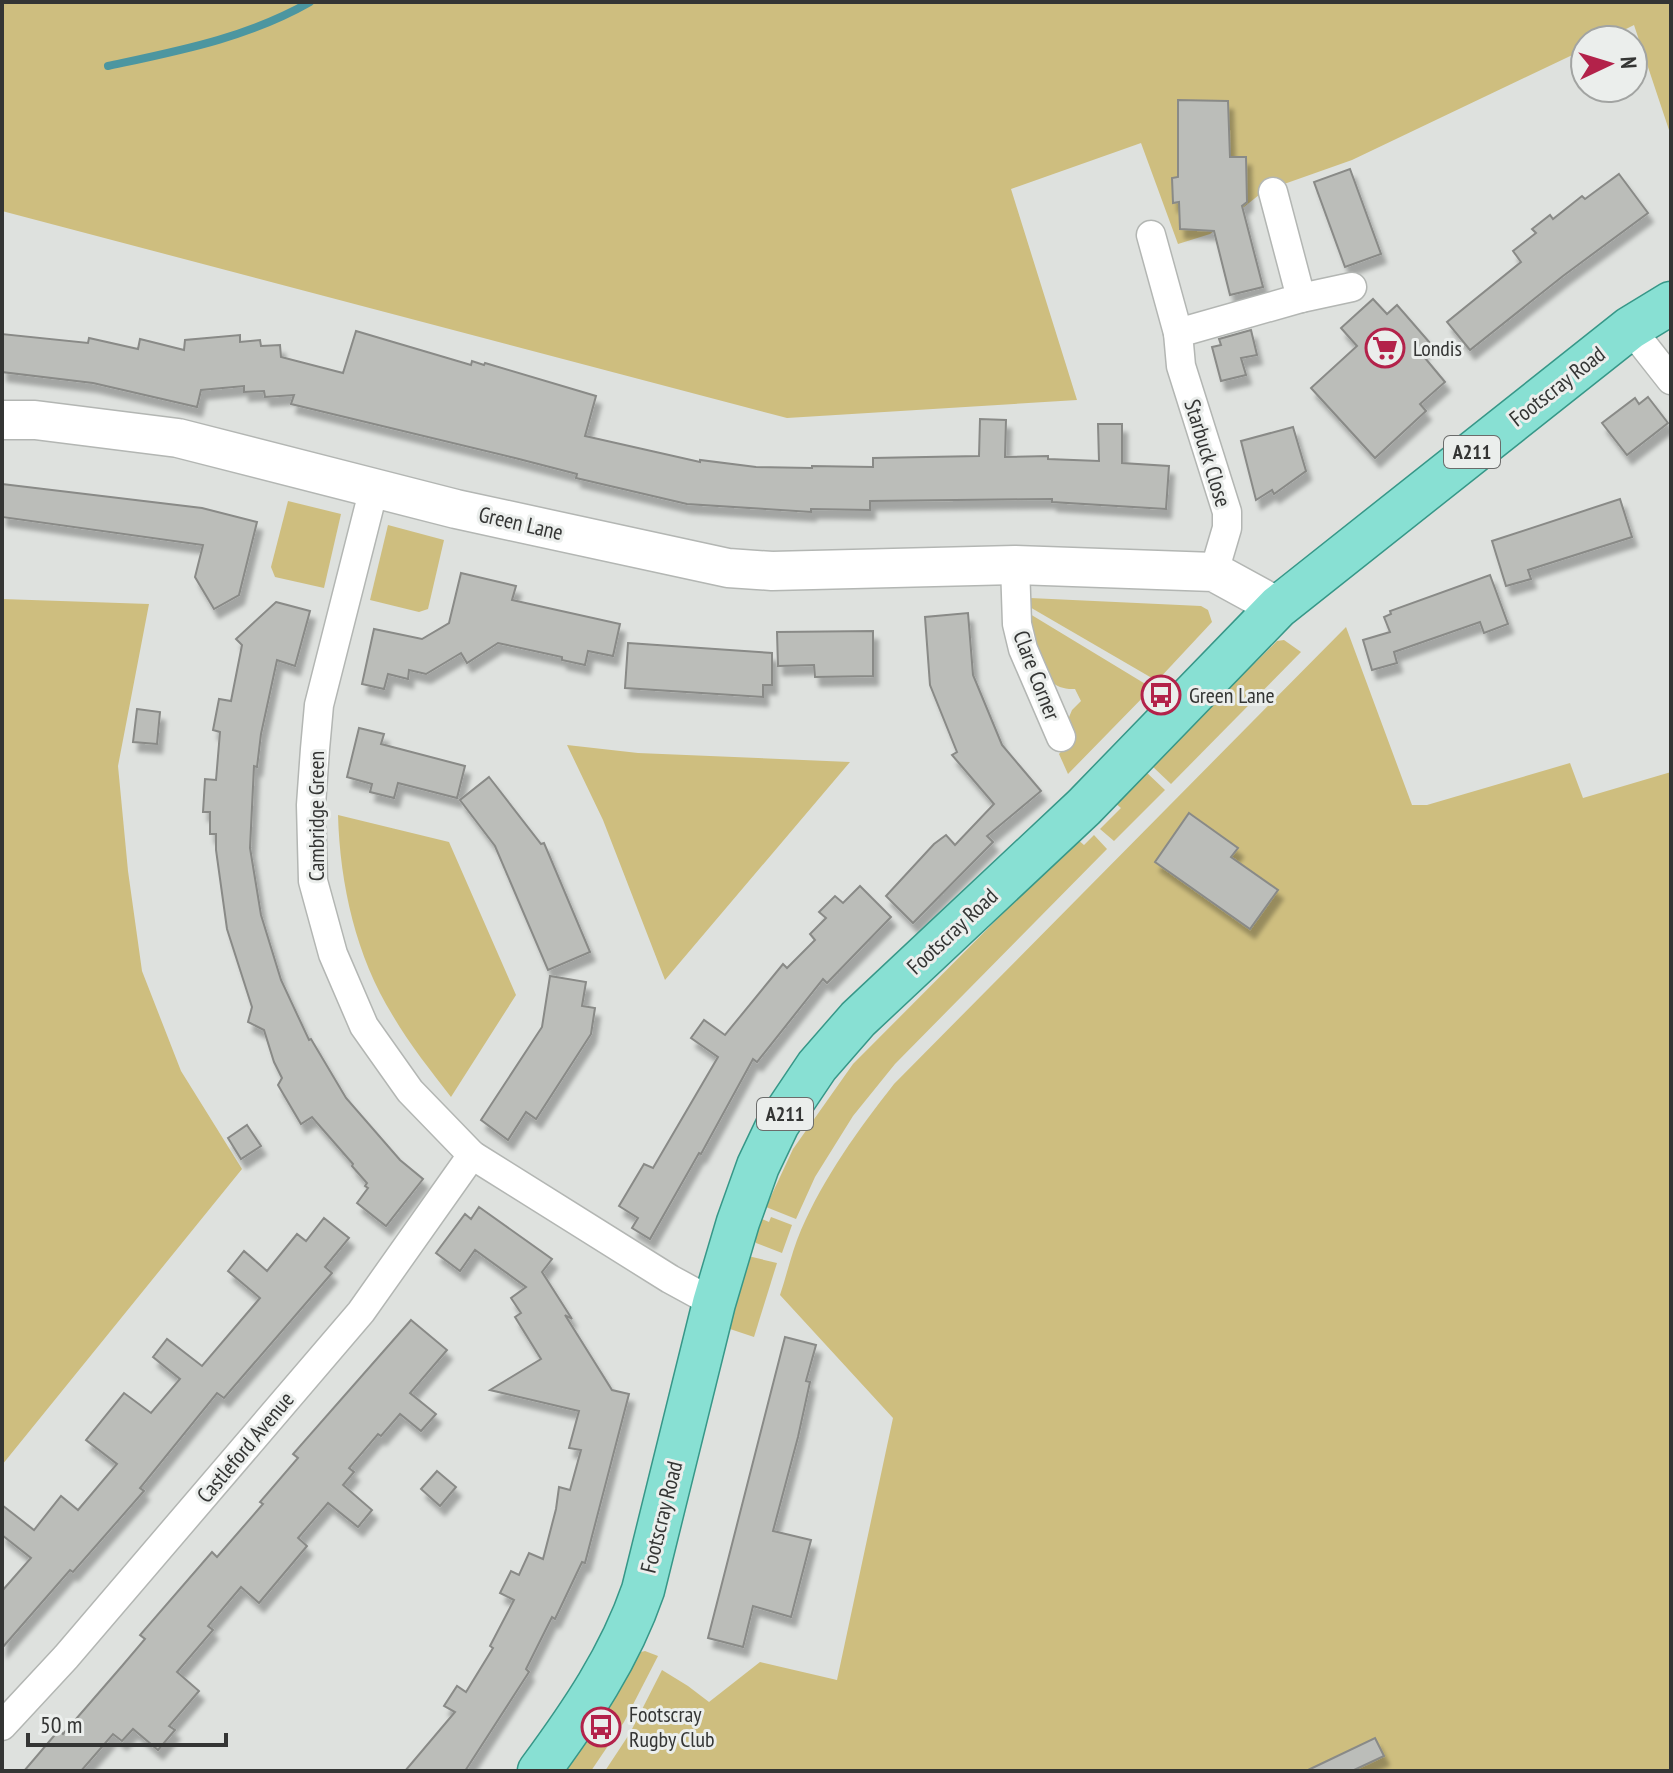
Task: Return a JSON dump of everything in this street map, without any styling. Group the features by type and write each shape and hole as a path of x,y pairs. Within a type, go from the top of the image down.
{"main road":[{"name":"Footscray Road","path":"539,1771 602,1680 630,1627 643,1590 714,1303 738,1222 758,1166 778,1124 817,1066 858,1019 1084,807 1278,607 1630,328 1671,303"},
{"name":"Green Lane","path":"2,420 35,420 178,438 583,538 728,568 772,571 1015,565 1214,572 1278,607"}],"street":[{"path":"1273,192 1301,298"},
{"name":"Starbuck Close","path":"1151,235 1178,333 1181,366 1227,512 1227,528 1214,572"},
{"path":"1178,333 1301,298 1352,287"},
{"path":"1630,328 1671,380"},
{"name":"Cambridge Green","path":"374,488 319,705 311,805 313,881 333,954 364,1026 410,1091 472,1155 670,1279 714,1303"},
{"name":"Clare Corner","path":"1015,565 1017,624 1023,649 1061,737"},
{"name":"Castleford Avenue","path":"2,1726 66,1657 361,1312 472,1155"}],"shaded area":[{"path":"2,2 1671,2 1671,136 1649,70 1649,24 1569,24 1569,57 1352,160 1264,191 1210,234 1178,244 1141,143 1011,189 1077,400 787,418 2,211"},
{"path":"288,501 341,514 324,588 275,577 271,567"},
{"path":"388,525 444,540 428,609 419,612 370,600"},
{"path":"1030,598 1201,606 1208,610 1212,622 1157,681 1028,606"},
{"path":"2,599 149,604 118,766 142,971 181,1071 242,1169 2,1465"},
{"path":"1025,611 1152,688 1068,774 1059,754 1073,738 1067,722 1072,710 1081,701 1075,689 1051,682 1044,673 1034,649"},
{"path":"1346,627 1412,805 1427,805 1570,763 1583,798 1671,772 1671,1771 605,1771 630,1733 662,1670 709,1702 760,1662 837,1680 893,1418 780,1295 810,1210 843,1154 894,1084"},
{"path":"1284,640 1301,652 1171,784 1151,765 1277,641"},
{"path":"567,745 638,753 850,762 665,980 603,820"},
{"path":"1145,771 1165,790 1114,841 1100,829 1121,808 1114,802"},
{"path":"338,815 449,842 516,995 451,1097 400,1027 369,969 352,919 342,868"},
{"path":"1094,835 1107,849 895,1064 853,1116 815,1177 796,1219 766,1207 793,1149 853,1064 1077,839 1084,845"},
{"path":"771,1217 792,1225 782,1253 756,1243 754,1238 762,1219 769,1222"},
{"path":"748,1256 777,1263 754,1337 727,1328"},
{"path":"641,1652 658,1656 624,1722 591,1771 565,1771"}],"building":[{"path":"1178,100 1228,101 1230,157 1246,157 1247,202 1242,206 1263,287 1230,295 1214,231 1180,229 1179,202 1173,203 1172,178 1178,177"},
{"path":"1350,169 1381,254 1345,267 1314,182"},
{"path":"1619,174 1648,213 1470,350 1447,322 1521,262 1513,251 1536,233 1532,229 1550,215 1553,219 1582,196 1585,199"},
{"path":"1373,299 1387,314 1397,305 1430,343 1420,352 1445,382 1420,404 1426,411 1375,458 1311,388 1357,346 1341,328"},
{"path":"1251,330 1257,355 1241,358 1246,375 1221,381 1212,347 1221,345 1219,339"},
{"path":"356,331 471,365 472,361 485,363 596,396 585,436 700,462 756,467 873,467 873,458 979,456 980,419 1006,420 1005,457 1048,456 1048,459 1099,461 1098,424 1122,424 1122,463 1169,466 1166,509 1052,502 1052,499 870,501 870,510 811,509 811,512 687,504 576,478 577,474 515,458 291,404 294,395 265,397 264,391 244,392 244,386 201,390 197,407 93,383 2,372 2,334 88,343 89,338 138,349 140,339 184,350 185,340 240,335 240,342 260,340 261,346 280,345 281,357 343,373"},
{"path":"1648,397 1668,423 1627,455 1602,423 1635,398 1639,404"},
{"path":"1293,427 1306,471 1274,494 1272,490 1256,500 1241,441"},
{"path":"2,484 202,508 257,522 239,595 214,609 195,577 203,545 2,517"},
{"path":"1620,499 1632,537 1528,570 1531,579 1506,586 1492,541"},
{"path":"461,573 516,586 512,600 620,624 613,656 588,651 585,665 498,643 467,663 461,653 426,674 409,670 408,679 388,674 384,689 362,684 374,629 422,639 449,623"},
{"path":"1490,575 1508,624 1484,633 1480,622 1394,652 1397,663 1372,670 1363,640 1390,632 1384,617 1391,614 1390,611"},
{"path":"276,602 310,611 295,666 277,660 257,767 254,766 250,848 261,915 281,980 309,1040 346,1098 400,1160 423,1179 386,1226 357,1203 368,1188 353,1164 312,1117 301,1124 278,1085 282,1078 264,1030 248,1022 252,1007 227,929 216,834 210,834 210,812 203,812 205,779 216,780 220,732 213,730 219,699 231,701 242,645 236,639"},
{"path":"968,613 973,675 1002,745 1041,791 987,836 993,842 913,923 886,896 934,844 946,835 955,845 994,804 952,755 957,752 930,685 925,617"},
{"path":"873,631 873,676 815,677 814,665 778,666 777,632"},
{"path":"628,643 772,653 772,685 763,685 763,697 625,688"},
{"path":"137,709 160,712 157,744 133,742"},
{"path":"359,728 384,734 381,744 465,766 457,798 398,783 394,798 370,792 372,784 347,777"},
{"path":"489,777 541,844 544,843 590,952 548,970 495,846 460,800"},
{"path":"1189,813 1238,848 1231,857 1278,890 1250,929 1155,862"},
{"path":"860,886 891,917 827,983 823,979 757,1062 753,1059 650,1239 632,1228 638,1218 619,1206 644,1164 653,1168 718,1057 691,1038 704,1020 725,1035 783,964 787,968 815,940 810,934 826,918 819,912 835,896 843,903"},
{"path":"550,976 586,982 582,1006 595,1008 591,1034 536,1119 526,1112 508,1140 481,1120 542,1027"},
{"path":"247,1125 261,1146 241,1159 228,1138"},
{"path":"479,1207 552,1259 542,1272 572,1319 565,1315 612,1390 629,1394 585,1563 582,1562 555,1619 552,1617 526,1669 529,1672 465,1771 405,1771 455,1712 444,1706 457,1686 466,1692 493,1648 490,1646 514,1600 500,1593 511,1571 519,1575 529,1553 543,1559 559,1487 570,1490 581,1450 569,1448 579,1411 490,1390 541,1359 515,1317 521,1313 511,1298 526,1287 475,1250 460,1271 436,1253 465,1214 471,1219"},
{"path":"324,1218 349,1238 325,1267 332,1273 224,1398 217,1393 140,1488 144,1491 2,1648 2,1591 31,1558 2,1535 2,1505 34,1530 61,1496 78,1510 117,1464 86,1440 124,1393 151,1413 180,1379 153,1357 167,1339 202,1366 260,1298 228,1271 244,1251 267,1271 297,1234 306,1241"},
{"path":"411,1320 447,1350 410,1393 436,1414 421,1431 400,1414 349,1468 354,1472 343,1485 372,1510 358,1527 328,1503 298,1538 307,1546 259,1603 241,1587 208,1626 213,1630 177,1672 199,1691 169,1726 175,1730 158,1750 133,1729 122,1741 113,1734 81,1771 24,1771 59,1730 63,1734 122,1666 145,1639 140,1635 212,1552 217,1557 263,1504 260,1502 298,1458 293,1454"},
{"path":"785,1337 816,1345 806,1381 810,1382 798,1437 773,1531 811,1540 791,1617 753,1606 743,1647 708,1638"},
{"path":"437,1471 456,1487 440,1506 421,1489"},
{"path":"1375,1738 1384,1756 1352,1771 1306,1771"}],"waterway":[{"path":"108,66 237,34 310,2"}],"place":[{"name":"Londis","path":"1385,348"},
{"name":"Green Lane","path":"1161,695"},
{"name":"Footscray Rugby Club","path":"601,1727"}]}
